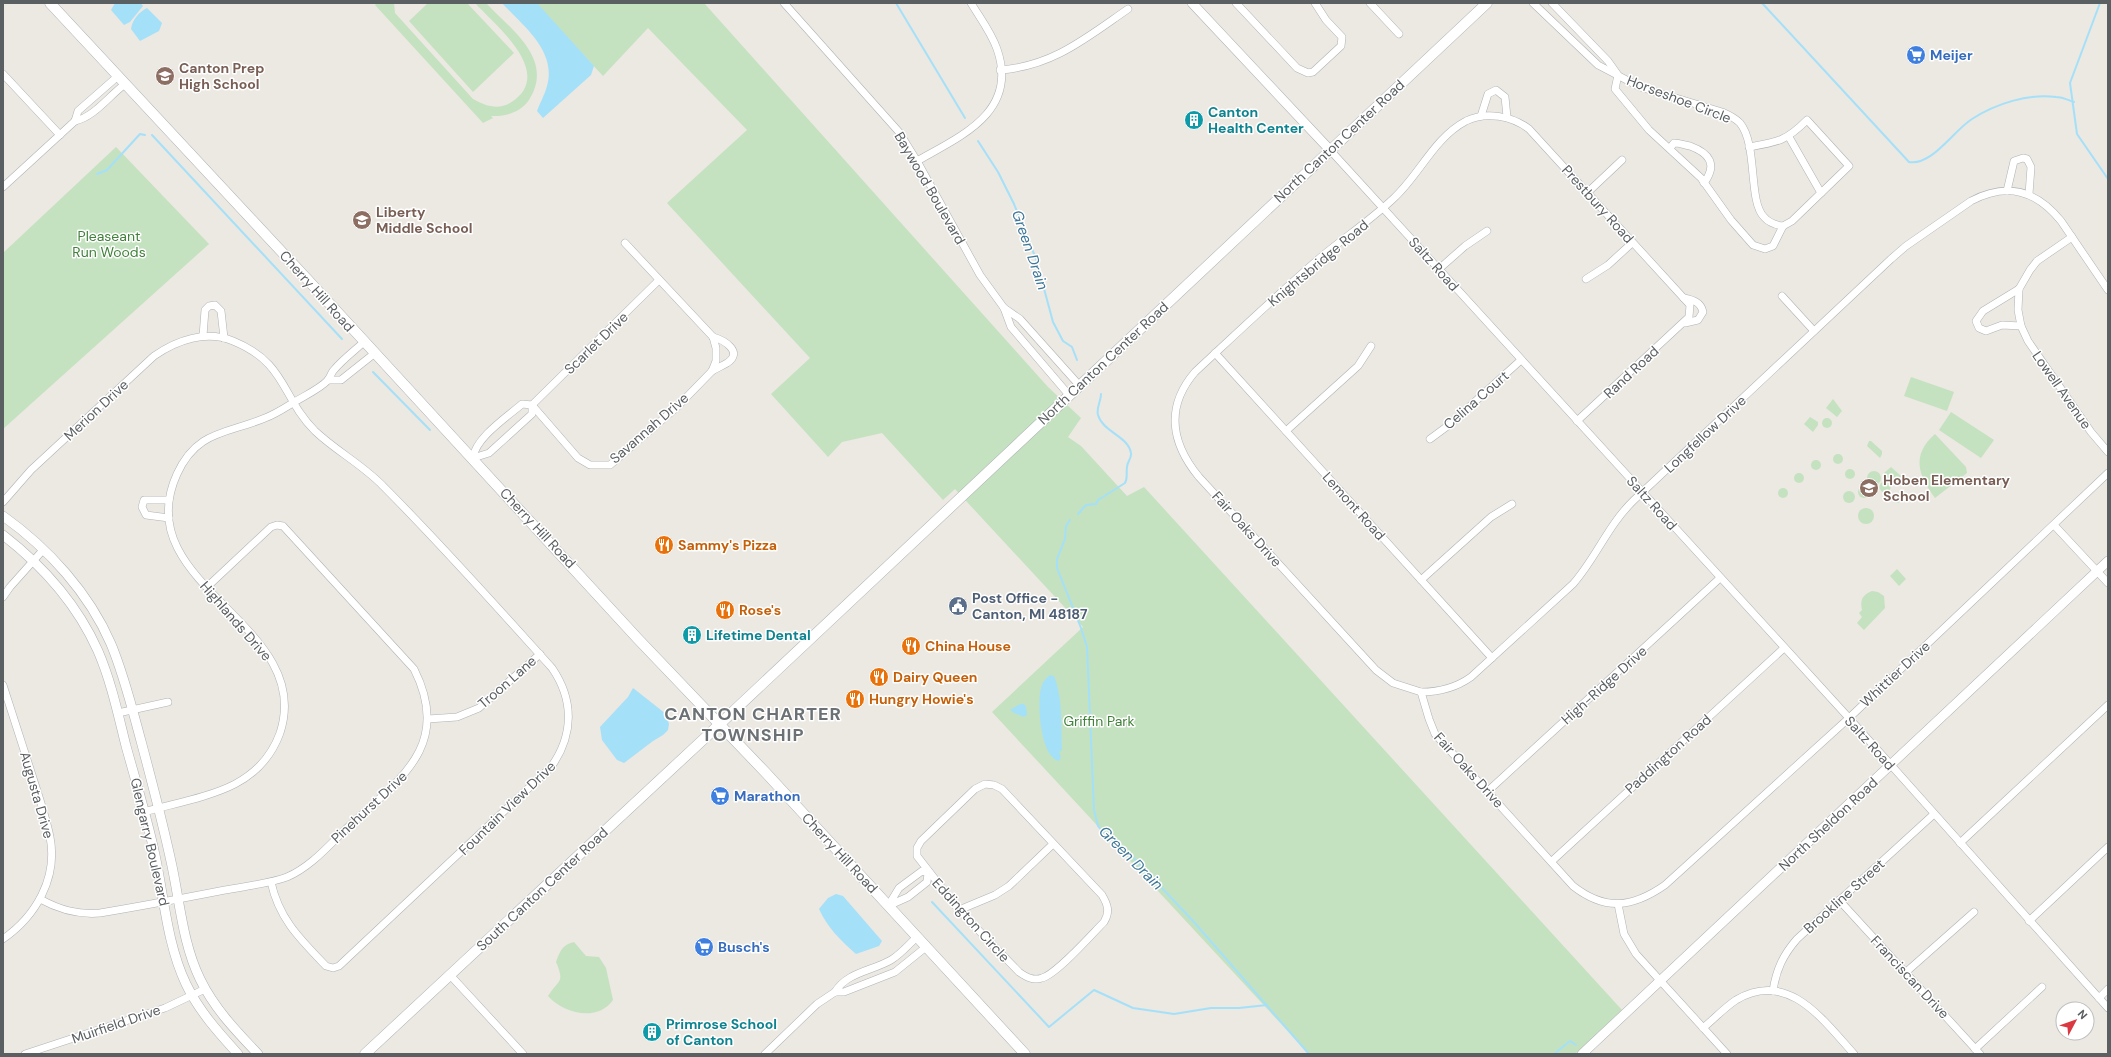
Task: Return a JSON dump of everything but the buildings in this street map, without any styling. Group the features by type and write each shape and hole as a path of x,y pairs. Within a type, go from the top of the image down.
{"main road":[{"name":"Cherry Hill Road","path":"50,3 473,458 638,639 720,724 1026,1054"},
{"name":"North Canton Center Road","path":"720,724 1487,3"},
{"name":"South Canton Center Road","path":"365,1054 720,724"}],"street":[{"name":"Baywood Boulevard","path":"784,3 891,123 917,161 980,275 1004,308 1011,327 1069,395"},
{"path":"917,161 963,135 984,118 997,94 1000,70 999,56 994,41 971,3"},
{"name":"Saltz Road","path":"1192,3 1383,207 1849,718 2108,1008"},
{"path":"1236,3 1297,68 1308,73 1313,72 1340,46 1343,41 1339,33 1326,20 1315,3"},
{"path":"1370,3 1399,34"},
{"name":"Horseshoe Circle","path":"1535,4 1598,65 1618,75 1640,87 1732,117 1744,130 1749,147 1759,211 1768,221 1783,226 1773,246 1765,249 1758,248 1731,220 1704,183 1670,148 1649,130 1615,88 1618,75 1608,61 1552,3"},
{"path":"1000,70 1030,66 1056,57 1128,9"},
{"path":"1579,48 1588,40"},
{"path":"3,74 60,135"},
{"path":"3,187 75,121 78,111 121,80"},
{"path":"1480,116 1488,94 1496,90 1505,97 1507,116"},
{"name":"Prestbury Road","path":"1480,116 1507,116 1521,122 1529,129 1684,298 1690,305 1691,311"},
{"name":"Knightsbridge Road","path":"1175,424 1178,402 1186,384 1195,372 1321,257 1358,230 1401,191 1428,155 1449,134 1467,120 1480,116"},
{"path":"1749,147 1774,143 1789,137 1807,120 1849,166 1792,220 1783,226"},
{"path":"1789,137 1821,193"},
{"path":"1670,148 1674,143 1679,143 1701,150 1705,154 1710,160 1711,167 1710,174 1704,183"},
{"path":"2007,191 2014,161 2023,158 2027,159 2031,167 2029,194 2053,211 2108,290"},
{"path":"1587,192 1622,160"},
{"name":"Longfellow Drive","path":"1421,692 1441,690 1461,683 1471,677 1573,584 1586,569 1615,520 1642,492 1906,246 1971,201 1993,192 2007,191 2029,194"},
{"path":"1439,269 1465,246 1487,231"},
{"name":"Lowell Avenue","path":"2072,237 2037,261 2030,270 2019,289 2018,310 2021,326 2028,341 2091,432 2108,452"},
{"name":"Savannah Drive","path":"532,405 578,458 590,465 610,465 677,406 712,371 727,363 731,359 733,351 730,344 724,340 713,337 625,243"},
{"path":"1586,279 1608,265 1632,243"},
{"name":"Scarlet Drive","path":"532,405 522,404 510,414 479,442 474,450 473,458 482,457 489,453 532,414 532,405 660,280"},
{"name":"Lowell Avenue","path":"2019,289 1983,311 1976,321 1979,328 1986,332 2002,325 2021,326"},
{"path":"1782,296 1814,331"},
{"name":"Prestbury Road","path":"1684,298 1696,301 1702,306 1703,312"},
{"path":"203,336 205,310 209,306 215,305 221,311 224,338"},
{"name":"Baywood Boulevard","path":"1004,308 1020,319 1079,385"},
{"name":"Rand Road","path":"1577,421 1684,323 1690,317 1691,311"},
{"name":"Rand Road","path":"1684,323 1698,320 1703,312"},
{"name":"Merion Drive","path":"3,502 31,470 154,356 177,343 212,335 224,338 254,351 264,358 279,375 295,402"},
{"path":"712,371 716,361 716,348 713,337"},
{"name":"Highlands Drive","path":"144,812 224,789 245,778 258,768 270,753 282,724 283,691 273,663 263,648 179,554 172,537 169,518 169,500 173,484 180,468 191,453 202,442 223,431 266,418 295,402 328,380 334,370 364,342"},
{"path":"1286,431 1358,366 1371,346"},
{"name":"Lemont Road","path":"1215,353 1492,658"},
{"name":"Highlands Drive","path":"328,380 341,380 375,354"},
{"name":"Celina Court","path":"1430,439 1449,425 1521,360"},
{"name":"Fountain View Drive","path":"271,882 278,906 291,929 326,966 333,968 339,966 544,774 557,758 568,733 568,705 559,678 540,654 383,485 315,431 305,420 295,402"},
{"path":"510,414 519,425"},
{"name":"Fair Oaks Drive","path":"1175,424 1179,446 1192,468 1376,670 1393,683 1421,692 1435,734 1552,861 1573,886 1599,901 1618,904"},
{"name":"Whittier Drive","path":"1618,904 1642,900 1665,885 1849,718 2108,474"},
{"path":"169,500 144,500 142,507 146,516 169,518"},
{"path":"1421,580 1490,516 1512,504"},
{"name":"Glengarry Boulevard","path":"3,516 43,550 76,587 103,628 119,664 159,808 188,947 205,989 218,1009 258,1054"},
{"name":"Pinehurst Drive","path":"40,899 64,910 87,914 164,902 271,882 289,876 308,865 404,775 414,762 421,748 428,719 424,691 411,663 283,526 277,525 271,527 207,587"},
{"path":"2054,525 2108,583"},
{"name":"Glengarry Boulevard","path":"3,535 33,561 65,596 90,634 104,666 118,713 144,812 175,956 192,996 206,1018 238,1054"},
{"path":"3,597 43,550"},
{"name":"North Sheldon Road","path":"1582,1054 2108,561"},
{"name":"High-Ridge Drive","path":"1488,791 1720,578"},
{"path":"90,634 103,628"},
{"name":"Paddington Road","path":"1552,861 1784,648"},
{"name":"Troon Lane","path":"428,719 457,717 479,708 540,654"},
{"name":"Augusta Drive","path":"3,685 50,837 50,870 40,899 21,925 3,939"},
{"path":"118,713 168,702"},
{"path":"1960,843 2108,704"},
{"name":"Eddington Circle","path":"985,784 994,784 1002,789 1053,844 1102,895 1108,910 1104,922 1049,974 1040,979 1025,977 959,910 917,856 918,845 975,789 985,784"},
{"name":"Brookline Street","path":"1773,991 1778,969 1789,948 1839,900 1934,814"},
{"path":"959,910 995,895 1009,886 1053,844"},
{"path":"2029,921 2108,847"},
{"path":"918,872 928,872 927,882 908,897 888,906 899,888 918,872"},
{"name":"Franciscan Drive","path":"1839,900 1978,1051"},
{"path":"1618,904 1620,924 1627,942 1660,981 1727,1054"},
{"path":"1905,973 1974,912"},
{"path":"765,1054 818,1004 835,992 840,984 851,976 893,958 917,936"},
{"path":"835,992 844,992 895,972 926,947"},
{"path":"450,975 523,1054"},
{"path":"1978,1051 2042,987"},
{"name":"Muirfield Drive","path":"25,1054 165,1008 205,989"},
{"path":"2099,998 2108,990"},
{"path":"1703,1028 1737,1000 1756,992 1773,991 1795,997 1812,1008 1854,1054"},
{"path":"226,1042 237,1031"}],"green space":[{"path":"377,3 394,3 395,13 473,99 482,104 496,107 510,103 523,91 527,78 525,65 518,51 508,37 475,3 486,3 527,46 533,58 537,71 536,85 529,100 517,111 502,116 491,116 493,118 483,123 375,5"},
{"path":"428,3 467,3 514,53 473,92 409,21"},
{"name":"Griffin Park","path":"535,3 704,3 1048,387 1081,418 1068,437 1081,446 1127,496 1144,487 1622,1010 1575,1054 1309,1054 992,712 1083,627 955,489 943,500 882,433 842,442 828,457 771,394 810,358 667,203 747,130 648,28 603,76"},
{"name":"Pleaseant Run Woods","path":"116,147 209,244 3,429 3,253"},
{"path":"1911,377 1954,392 1947,411 1904,396"},
{"path":"1833,399 1842,411 1837,417 1826,408"},
{"path":"1951,412 1994,440 1981,458 1939,430"},
{"path":"1810,417 1818,422 1818,425 1813,432 1804,424"},
{"path":"1827,418 1832,423 1827,428 1822,423"},
{"path":"1935,434 1966,467 1967,473 1935,498 1929,490 1921,473 1920,457 1927,442"},
{"path":"1869,441 1871,441 1882,451 1880,458 1867,446"},
{"path":"1836,454 1840,454 1842,455 1842,463 1836,464 1833,461 1833,457"},
{"path":"1814,460 1818,460 1820,461 1820,469 1814,470 1811,467 1811,463"},
{"path":"1891,467 1901,476 1894,485 1884,473"},
{"path":"1848,469 1852,469 1854,470 1854,478 1848,479 1845,476 1845,472"},
{"path":"1874,471 1879,473 1881,478 1879,483 1874,485 1869,483 1867,478 1869,473"},
{"path":"1797,473 1801,473 1803,474 1803,482 1797,483 1794,480 1794,476"},
{"path":"1885,481 1889,483 1891,487 1889,491 1885,493 1881,491 1879,487 1881,483"},
{"path":"1864,486 1868,488 1870,492 1868,496 1864,498 1860,496 1858,492 1860,488"},
{"path":"1781,488 1785,488 1787,489 1787,497 1781,498 1778,495 1778,491"},
{"path":"1847,491 1851,491 1855,497 1851,503 1847,503 1843,499 1843,495"},
{"path":"1895,493 1899,493 1901,494 1901,502 1895,503 1892,500 1892,496"},
{"path":"1863,508 1869,508 1874,513 1872,522 1869,524 1863,524 1858,519 1858,513"},
{"path":"1897,569 1906,579 1899,586 1890,576"},
{"path":"1872,591 1878,592 1884,596 1885,608 1864,630 1857,623 1862,617 1859,613 1862,610 1862,598"},
{"path":"574,942 586,956 599,957 606,968 613,1000 607,1007 599,1011 581,1013 572,1011 555,1002 548,996 560,980 559,969 556,962 559,955 564,947"}],"water":[{"path":"115,3 141,3 143,6 130,22 124,25 111,10"},
{"path":"502,3 537,3 594,66 591,75 543,118 537,111 547,86 549,73 543,50 528,30"},
{"path":"147,8 162,23 159,31 140,41 131,29 136,17"},
{"path":"1050,675 1054,676 1060,703 1062,750 1059,752 1061,757 1059,761 1053,757 1048,750 1041,729 1039,705 1041,688 1044,681"},
{"path":"633,688 666,714 669,724 668,730 663,735 624,763 617,760 602,740 600,727 628,697"},
{"path":"1020,704 1024,704 1026,707 1027,715 1024,717 1010,710"},
{"path":"836,894 843,896 882,941 879,946 856,954 835,933 822,916 819,909 828,898"}],"waterway":[{"name":"Green Drain","path":"896,3 965,118"},
{"path":"1762,3 1909,162 1918,162 1926,159 1965,124 2002,104 2024,98 2046,96 2074,102"},
{"path":"2100,3 2070,83 2077,134 2108,179"},
{"path":"97,174 107,170 140,134 145,135"},
{"path":"152,135 342,339"},
{"name":"Green Drain","path":"978,141 998,172 1014,204 1036,259 1053,322 1063,341 1072,347 1077,360"},
{"path":"373,372 430,430"},
{"name":"Green Drain","path":"1078,514 1086,505 1096,504 1098,500 1125,483 1127,477 1127,465 1131,457 1129,447 1121,438 1105,426 1098,415 1101,394"},
{"name":"Green Drain","path":"1070,520 1066,526 1065,539 1057,559 1057,568 1087,647 1094,810 1098,826 1128,852 1193,921 1309,1054"},
{"path":"932,902 1049,1027 1094,990 1133,1008 1174,1014 1211,1008 1239,1008 1267,1005"},
{"name":"Green Drain","path":"1554,1054 1570,1041 1576,1045"}],"place":[{"name":"Meijer","path":"1916,55"},
{"name":"Canton Prep High School","path":"165,76"},
{"name":"Canton Health Center","path":"1194,120"},
{"name":"Liberty Middle School","path":"362,220"},
{"name":"Hoben Elementary School","path":"1869,488"},
{"name":"Sammy's Pizza","path":"664,545"},
{"name":"Post Office - Canton, MI 48187","path":"958,606"},
{"name":"Rose's","path":"725,610"},
{"name":"Lifetime Dental","path":"692,635"},
{"name":"China House","path":"911,646"},
{"name":"Dairy Queen","path":"879,677"},
{"name":"Hungry Howie's","path":"855,699"},
{"name":"Marathon","path":"720,796"},
{"name":"Busch's","path":"704,947"},
{"name":"Primrose School of Canton","path":"652,1032"}],"district":[{"name":"CANTON CHARTER TOWNSHIP","path":"753,724"}]}
